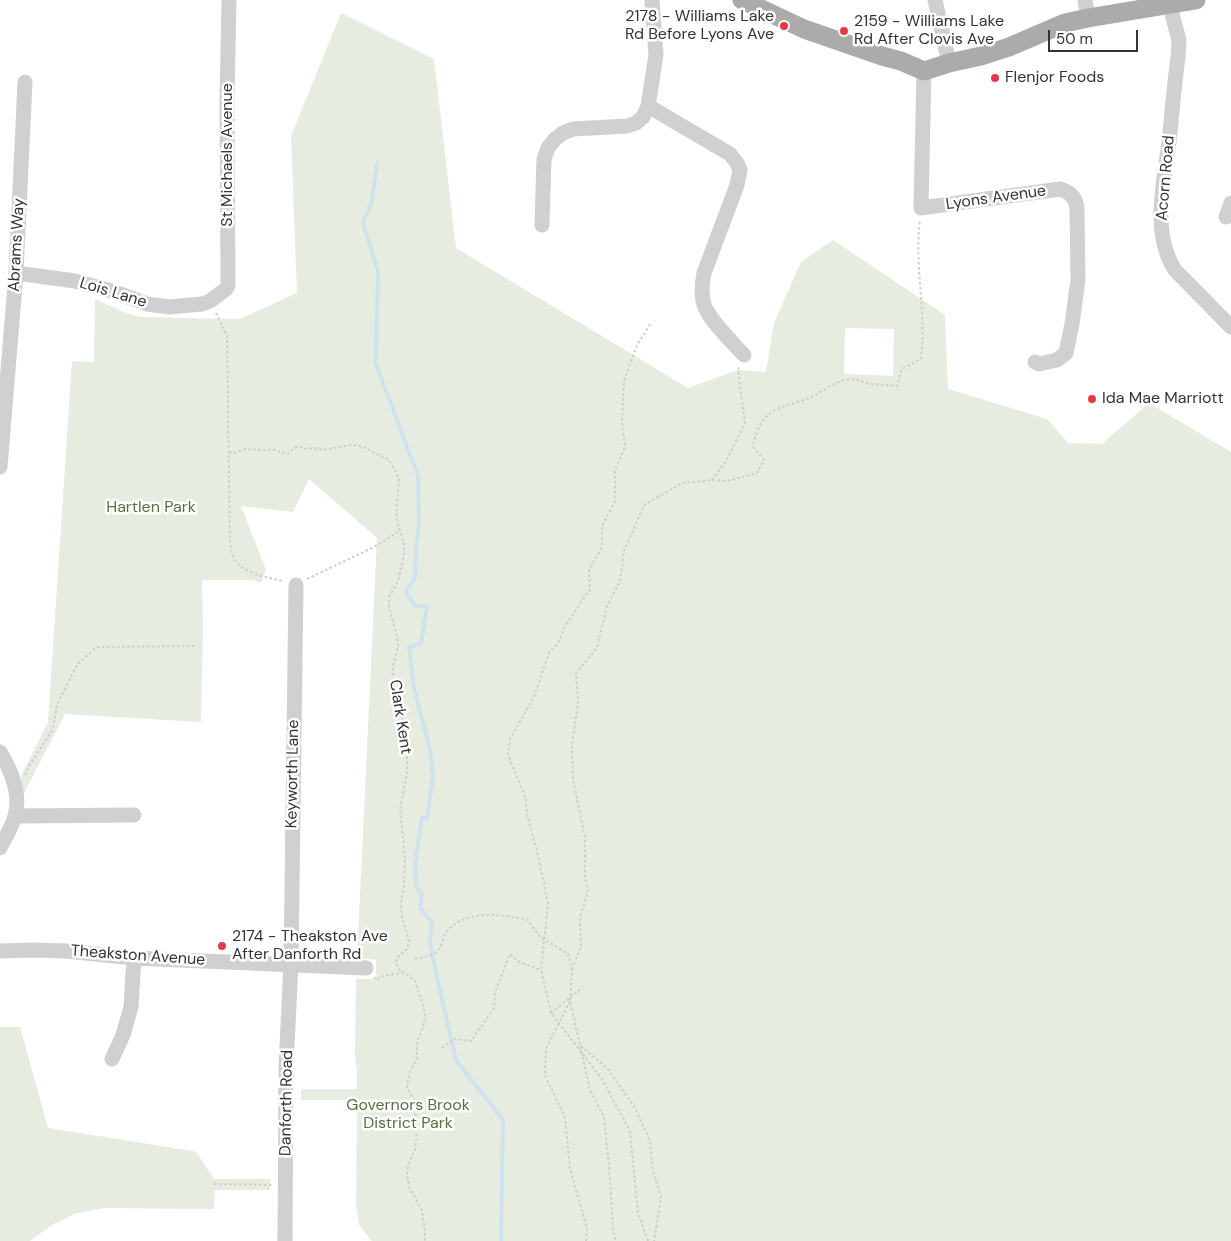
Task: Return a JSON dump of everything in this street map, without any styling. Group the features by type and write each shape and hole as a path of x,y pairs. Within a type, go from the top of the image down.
{"main road":[{"path":"742,0 804,29 924,71 1009,48 1065,24 1086,9 1172,4 1196,0"}],"street":[{"name":"St Michaels Avenue","path":"210,302 226,289 228,285 227,101 229,0"},
{"path":"542,225 544,159 548,148 555,139 573,130 632,125 643,117 648,106 656,55 652,0"},
{"path":"935,0 949,63"},
{"name":"Acorn Road","path":"1172,4 1172,14 1179,40 1162,201 1162,228 1165,247 1168,260 1175,270 1231,327"},
{"name":"Lyons Avenue","path":"924,71 921,208 1060,189 1073,196 1077,206 1078,280 1066,353 1055,360 1039,364 1035,362"},
{"name":"Abrams Way","path":"0,467 16,273 25,82"},
{"path":"648,106 730,154 739,167 740,173 737,185 704,273 702,289 707,311 744,355"},
{"name":"Lois Lane","path":"16,273 75,281 115,292 147,304 170,307 210,302"},
{"name":"Keyworth Lane","path":"292,964 296,585"},
{"path":"0,752 17,792 15,816 0,848"},
{"path":"15,816 134,814"},
{"name":"Theakston Avenue","path":"0,951 66,951 134,958 366,968"},
{"path":"112,1059 123,1035 131,1007 134,958"},
{"name":"Danforth Road","path":"285,1241 286,1066 292,964"}],"path":[{"path":"572,969 581,947 580,918 588,891 585,877 585,838 573,778 572,744 578,702 576,673 597,648 607,606 620,581 624,551 644,505 682,483 712,480 727,482 757,473 764,460 753,447 755,435 766,416 780,407 811,397 834,384 853,379 866,383 898,386 902,369 921,359 923,341 918,235 921,208"},
{"path":"210,302 227,336 230,544 236,562 244,568 263,576 296,585 372,548 400,531"},
{"path":"648,1241 638,1213 630,1131 602,1079 552,1013 541,970 548,903 527,815 526,799 508,754 510,739 534,697 549,653 558,643 565,626 590,589 589,570 602,547 602,526 615,501 615,470 625,447 622,423 624,381 637,345 651,323"},
{"path":"712,480 726,461 745,423 738,370 744,355"},
{"name":"Clark Kent","path":"229,452 235,453 245,449 272,449 287,454 296,447 324,450 357,445 389,460 399,480 396,512 404,544 404,555 398,581 389,597 389,607 398,644 393,667 394,678 408,748 400,808 405,857 401,904 402,918 409,941 407,949 397,958 396,963 400,971 415,981 425,1015 423,1028 417,1042 417,1058 409,1074 406,1087 414,1100 417,1132 415,1150 408,1165 407,1175 410,1189 422,1210 425,1233 424,1241"},
{"path":"17,792 29,766 53,729 57,704 77,665 97,647 194,646"},
{"path":"415,959 432,956 441,946 445,933 457,922 472,916 496,915 528,920 540,937 568,954 572,969 570,1001 590,1090 604,1117 613,1231 616,1241"},
{"path":"442,1048 454,1039 471,1041 494,1008 494,992 510,954 517,961 541,970"},
{"path":"366,968 376,980 383,976 405,973"},
{"path":"552,1013 583,987"},
{"path":"570,1001 546,1049 545,1075 565,1118 570,1169 587,1229 586,1241"},
{"path":"581,1046 608,1069 636,1108 650,1141 653,1171 660,1197 654,1241"},
{"path":"214,1184 286,1185"}],"green space":[{"path":"341,13 434,59 456,248 688,388 738,370 766,372 774,323 801,262 833,240 945,315 948,389 1047,419 1068,443 1102,444 1149,403 1231,452 1231,1241 372,1241 359,1225 356,1205 357,1100 301,1100 301,1089 357,1089 355,1054 356,979 376,979 376,960 357,958 377,538 309,479 293,512 241,506 266,570 261,583 253,580 202,580 201,722 65,714 24,793 21,776 48,722 72,361 94,362 95,299 140,317 240,319 297,293 291,136","holes":["845,328 894,329 893,376 844,374"]},
{"path":"0,1027 20,1027 48,1128 193,1151 197,1153 214,1179 270,1179 270,1190 215,1190 214,1209 105,1208 77,1213 52,1225 30,1241 0,1241"}],"waterway":[{"path":"377,163 372,201 363,223 378,271 376,364 418,476 419,524 415,578 406,591 414,605 427,607 421,643 409,647 414,688 430,750 433,776 427,819 422,818 415,864 416,886 422,894 420,908 432,922 430,943 456,1060 503,1120 501,1241"}],"place":[{"name":"2178 - Williams Lake Rd Before Lyons Ave","path":"784,26"},
{"name":"2159 - Williams Lake Rd After Clovis Ave","path":"844,31"},
{"name":"Flenjor Foods","path":"995,78"},
{"name":"Ida Mae Marriott","path":"1092,399"},
{"name":"2174 - Theakston Ave After Danforth Rd","path":"222,946"}],"park label":[{"name":"Hartlen Park","path":"151,508"},
{"name":"Governors Brook District Park","path":"408,1115"}]}
